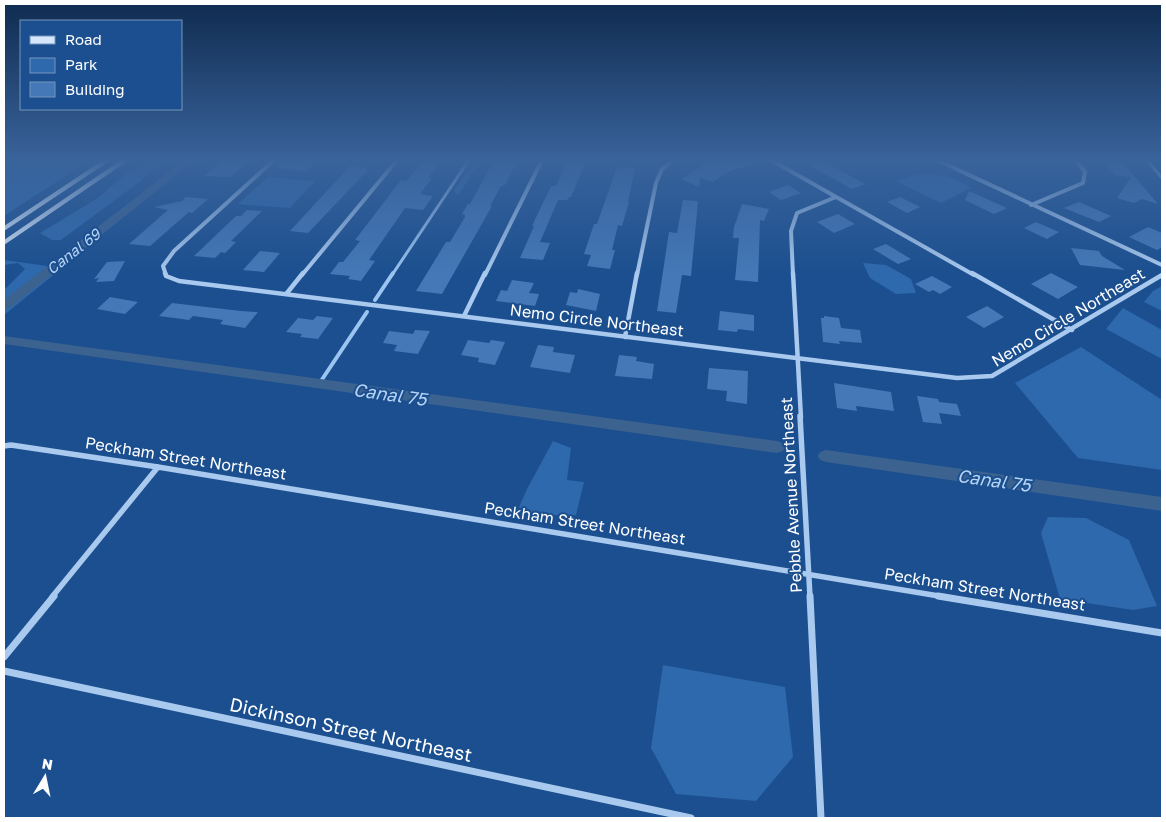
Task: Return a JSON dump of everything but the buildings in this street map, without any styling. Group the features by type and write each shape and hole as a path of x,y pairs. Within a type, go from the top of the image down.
{"main road":[{"path":"4,229 50,198"},
{"path":"4,243 70,198"}],"street":[{"name":"Nemo Circle Northeast","path":"232,198 174,251 163,266 166,276 179,281 957,378 992,376 1162,275"},
{"path":"287,293 365,198"},
{"path":"464,316 523,198"},
{"path":"625,337 652,198"},
{"name":"Pebble Avenue Northeast","path":"821,818 791,231 797,213 833,198"},
{"path":"838,198 1072,330"},
{"path":"1017,198 1162,265"},
{"path":"1031,205 1047,198"},
{"name":"Peckham Street Northeast","path":"4,446 11,445 158,467 1162,633"},
{"path":"4,657 158,467"},
{"name":"Dickinson Street Northeast","path":"4,671 691,818"}],"green space":[{"path":"4,198 31,198 4,216"},
{"path":"97,198 117,198 61,240 52,240 40,233"},
{"path":"244,198 299,198 290,208 238,204"},
{"path":"932,198 950,198 941,203"},
{"path":"4,260 62,268 4,315 4,290 25,269 18,263 4,265"},
{"path":"863,263 886,265 911,279 916,293 896,294 870,278"},
{"path":"1162,286 1162,311 1144,302 1153,291"},
{"path":"1123,308 1162,330 1162,359 1106,329"},
{"path":"1081,347 1162,400 1162,470 1078,458 1015,383"},
{"path":"553,441 571,448 567,480 584,482 576,515 534,515 519,507"},
{"path":"1048,517 1086,518 1129,540 1157,606 1133,610 1060,599 1041,533"},
{"path":"663,665 785,687 793,757 756,801 676,794 651,748"}],"waterway":[{"name":"Canal 69","path":"4,306 141,198"},
{"path":"392,275 443,198"},
{"path":"375,300 393,273"},
{"path":"319,384 367,312"},
{"name":"Canal 75","path":"4,340 777,447"},
{"name":"Canal 75","path":"826,456 1162,504"}]}
